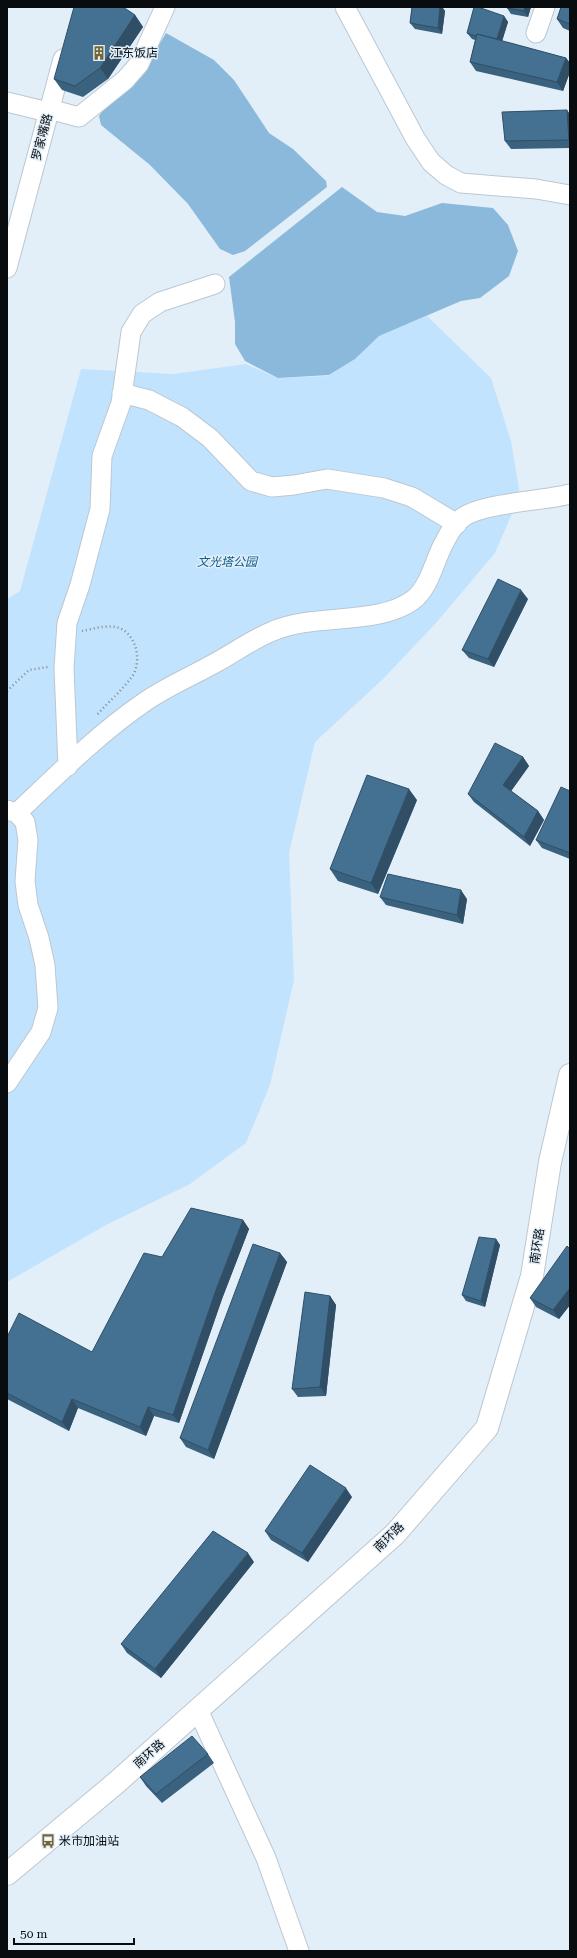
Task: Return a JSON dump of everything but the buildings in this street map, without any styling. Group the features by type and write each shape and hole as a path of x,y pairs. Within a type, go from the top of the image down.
{"main road":[{"name":"南环路","path":"7,1874 110,1788 395,1534 487,1428 532,1276 550,1162 570,1075"}],"street":[{"path":"7,102 79,117 125,80 139,64 165,7"},
{"path":"345,7 415,138 431,162 446,175 461,183 536,189 570,195"},
{"path":"536,33 545,7"},
{"name":"罗家嘴路","path":"7,268 67,43"},
{"path":"68,766 64,664 67,623 80,585 100,509 102,456 121,403 131,332 142,314 160,302 215,284"},
{"path":"122,393 149,400 182,417 210,438 251,481 272,487 327,479 384,488 412,497 457,524"},
{"path":"7,1083 41,1032 48,1008 45,965 39,938 28,905 25,881 28,840 25,822 12,812 68,766 108,730 147,701 272,631 299,622 368,616 394,610 412,600 423,589 451,530 463,517 481,510 570,494"},
{"path":"198,1710 266,1858 300,1951"}],"path":[{"path":"66,634 104,627 119,628 131,639 137,649 137,663 133,675 93,718"},
{"path":"7,691 29,670 64,664"}],"green space":[{"name":"文光塔公园","path":"427,316 491,378 511,441 520,495 495,553 436,623 383,679 315,742 289,853 294,980 270,1085 246,1143 190,1184 106,1225 7,1282 7,599 20,591 81,369 173,374 246,364 278,378 328,376 355,359 378,336"}],"shaded area":[{"path":"166,33 214,60 234,80 269,133 293,149 326,181 327,187 245,251 233,255 220,249 188,204 150,165 101,125 99,116 106,106 147,65"},
{"path":"342,187 377,212 405,216 442,203 493,208 508,225 518,251 509,276 480,298 461,301 379,336 355,359 329,375 278,378 245,361 235,344 235,322 229,277"}],"place":[{"name":"江东饭店","path":"99,53"},
{"name":"米市加油站","path":"48,1841"}]}
